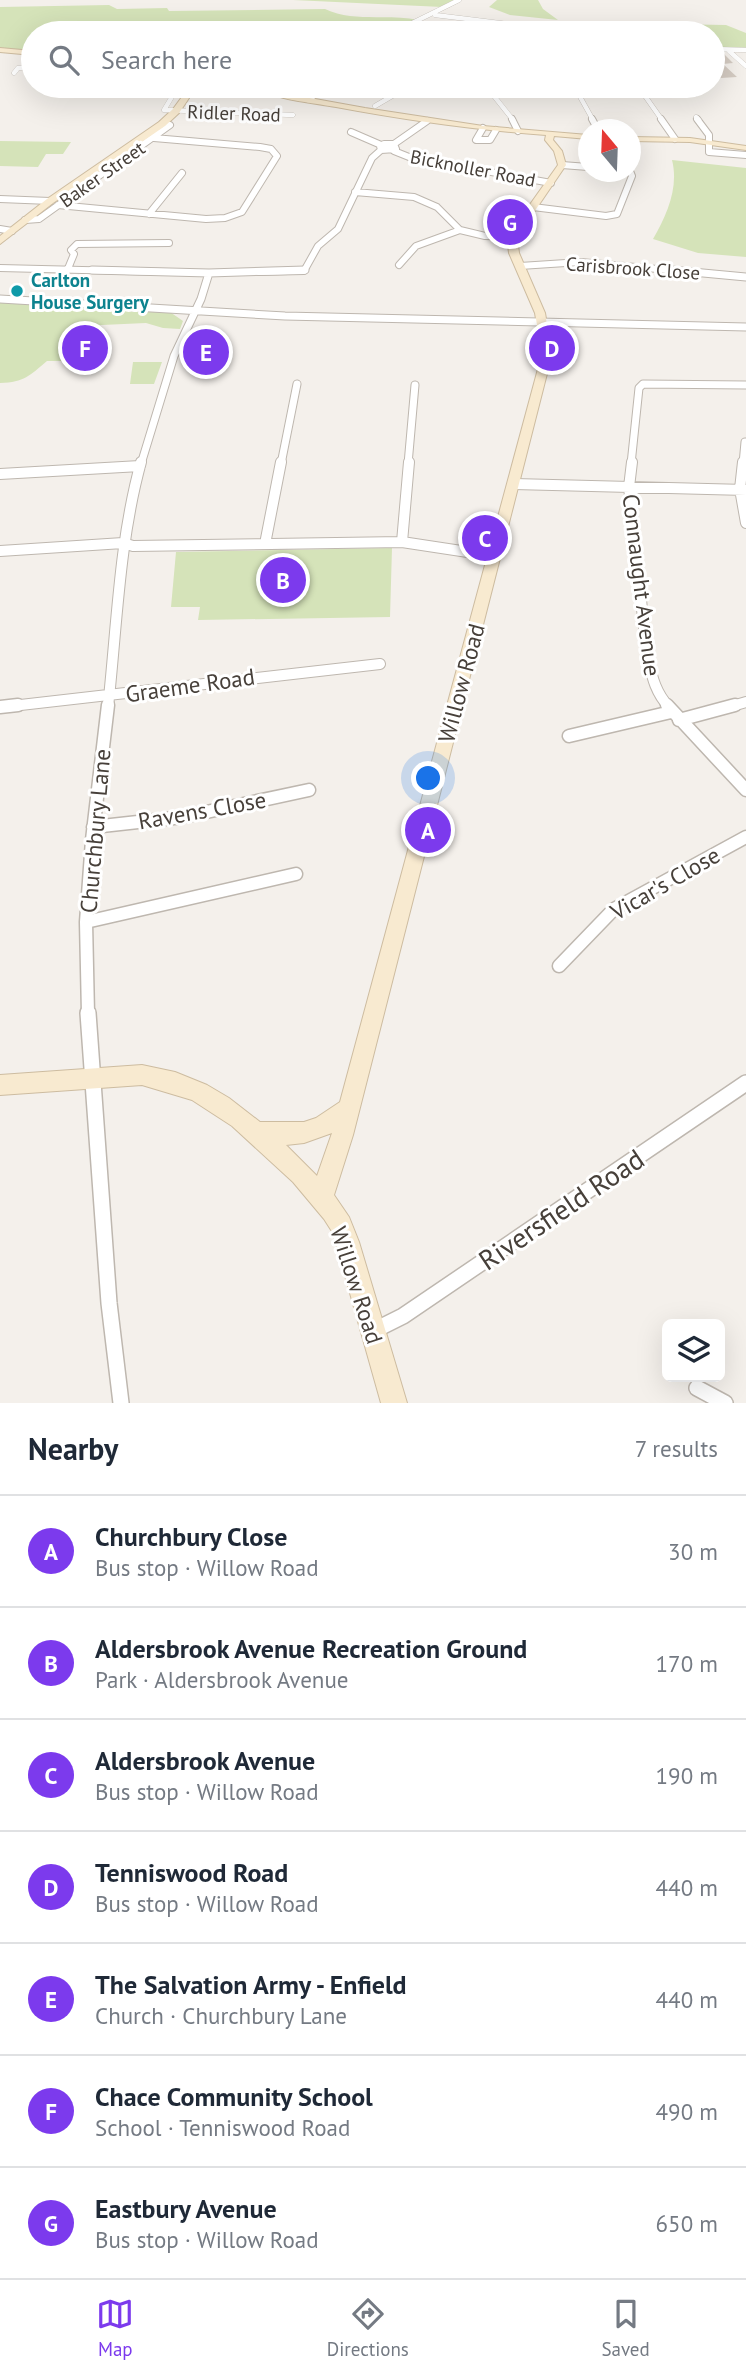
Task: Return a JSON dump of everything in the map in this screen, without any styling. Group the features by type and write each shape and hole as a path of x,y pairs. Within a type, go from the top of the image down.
{"street":[{"path":"421,21 459,0"},
{"path":"435,15 486,21"},
{"path":"0,50 21,51"},
{"path":"725,50 746,50"},
{"path":"729,51 746,66"},
{"path":"14,73 21,68"},
{"path":"173,98 164,109 176,111"},
{"name":"Baker Street","path":"54,203 162,124 185,98"},
{"path":"297,98 452,124"},
{"path":"375,106 390,98"},
{"path":"496,98 517,125 519,132"},
{"path":"581,98 592,119"},
{"path":"646,98 674,139"},
{"name":"Ridler Road","path":"176,111 293,115"},
{"path":"405,116 496,130 578,136"},
{"path":"696,117 709,135 710,162"},
{"path":"351,132 381,147 394,148 427,121"},
{"name":"Baker Street","path":"0,241 25,220 154,138 170,125 162,124"},
{"path":"483,128 476,140 490,140 496,130"},
{"path":"355,192 406,196 425,201 438,207 460,230 485,236 512,237 562,165 558,150 549,140 550,134"},
{"path":"0,199 206,219 235,215 242,212 277,156 271,149 260,147 154,138"},
{"path":"641,139 708,141 746,148"},
{"path":"0,268 294,273 308,267 314,250 338,229 372,158 381,147"},
{"name":"Bicknoller Road","path":"394,148 409,157 551,183"},
{"path":"709,152 746,155"},
{"path":"562,165 578,166"},
{"path":"149,214 182,173"},
{"path":"533,207 606,216 617,214 630,182"},
{"path":"0,229 12,230"},
{"path":"398,265 416,246 460,230"},
{"name":"Willow Road","path":"394,1403 348,1242 339,1221 321,1199 330,1177 547,354 542,323 512,246 512,237"},
{"path":"67,271 74,254 71,250 77,244 169,243"},
{"name":"Carisbrook Close","path":"520,266 581,262 746,277"},
{"name":"Churchbury Lane","path":"121,1403 109,1303 92,1077 86,922 93,827 118,620 123,543 140,466 173,360 196,311 206,273"},
{"path":"0,299 299,317 746,327"},
{"path":"265,544 297,384"},
{"name":"Connaught Avenue","path":"746,385 643,384 639,388 629,487 647,656 653,682 675,716 746,790"},
{"path":"402,542 415,385"},
{"path":"745,442 743,489 746,523"},
{"path":"0,474 140,466"},
{"path":"514,484 743,489"},
{"path":"1,554 123,543 133,546 402,542 494,556"},
{"name":"Graeme Road","path":"0,707 108,696 236,678 380,664"},
{"path":"569,736 746,702"},
{"name":"Ravens Close","path":"93,827 183,817 309,790"},
{"name":"Vicar's Close","path":"559,966 614,909 663,880 746,838"},
{"path":"86,922 296,874"},
{"path":"0,1085 142,1075 163,1079 209,1097 288,1162 321,1199"},
{"name":"Riversfield Road","path":"373,1331 403,1317 746,1083"},
{"path":"254,1133 289,1135 318,1130 347,1110"},
{"path":"697,1388 725,1403"}],"green space":[{"path":"293,0 455,0 442,7"},
{"path":"497,0 538,0 543,9 558,20 510,15 489,7"},
{"path":"109,5 117,9 167,8 169,11 325,9 348,16 418,20 21,21 21,51 0,49 0,7"},
{"path":"725,25 746,33 746,49 725,48"},
{"path":"0,141 71,142 63,154 46,154 38,167 0,166"},
{"path":"672,160 746,168 746,257 698,253 653,239 673,191"},
{"path":"0,302 170,312 183,321 180,329 146,323 80,326 70,361 47,361 26,377 0,383"},
{"path":"133,362 162,362 154,384 130,384"},
{"path":"392,548 390,617 198,620 200,607 171,607 176,552"}],"building":[{"path":"725,55 733,63 725,64"},
{"path":"725,66 737,77 725,78"},
{"path":"195,347 221,348 217,358 190,356"}],"place":[{"name":"Eastbury Avenue","path":"510,222"},
{"name":"Carlton House Surgery","path":"17,291"},
{"name":"Chace Community School","path":"85,348"},
{"name":"Tenniswood Road","path":"552,348"},
{"name":"The Salvation Army - Enfield","path":"206,352"},
{"name":"Aldersbrook Avenue","path":"485,538"},
{"name":"Aldersbrook Avenue Recreation Ground","path":"283,580"},
{"name":"Churchbury Close","path":"428,830"}]}
